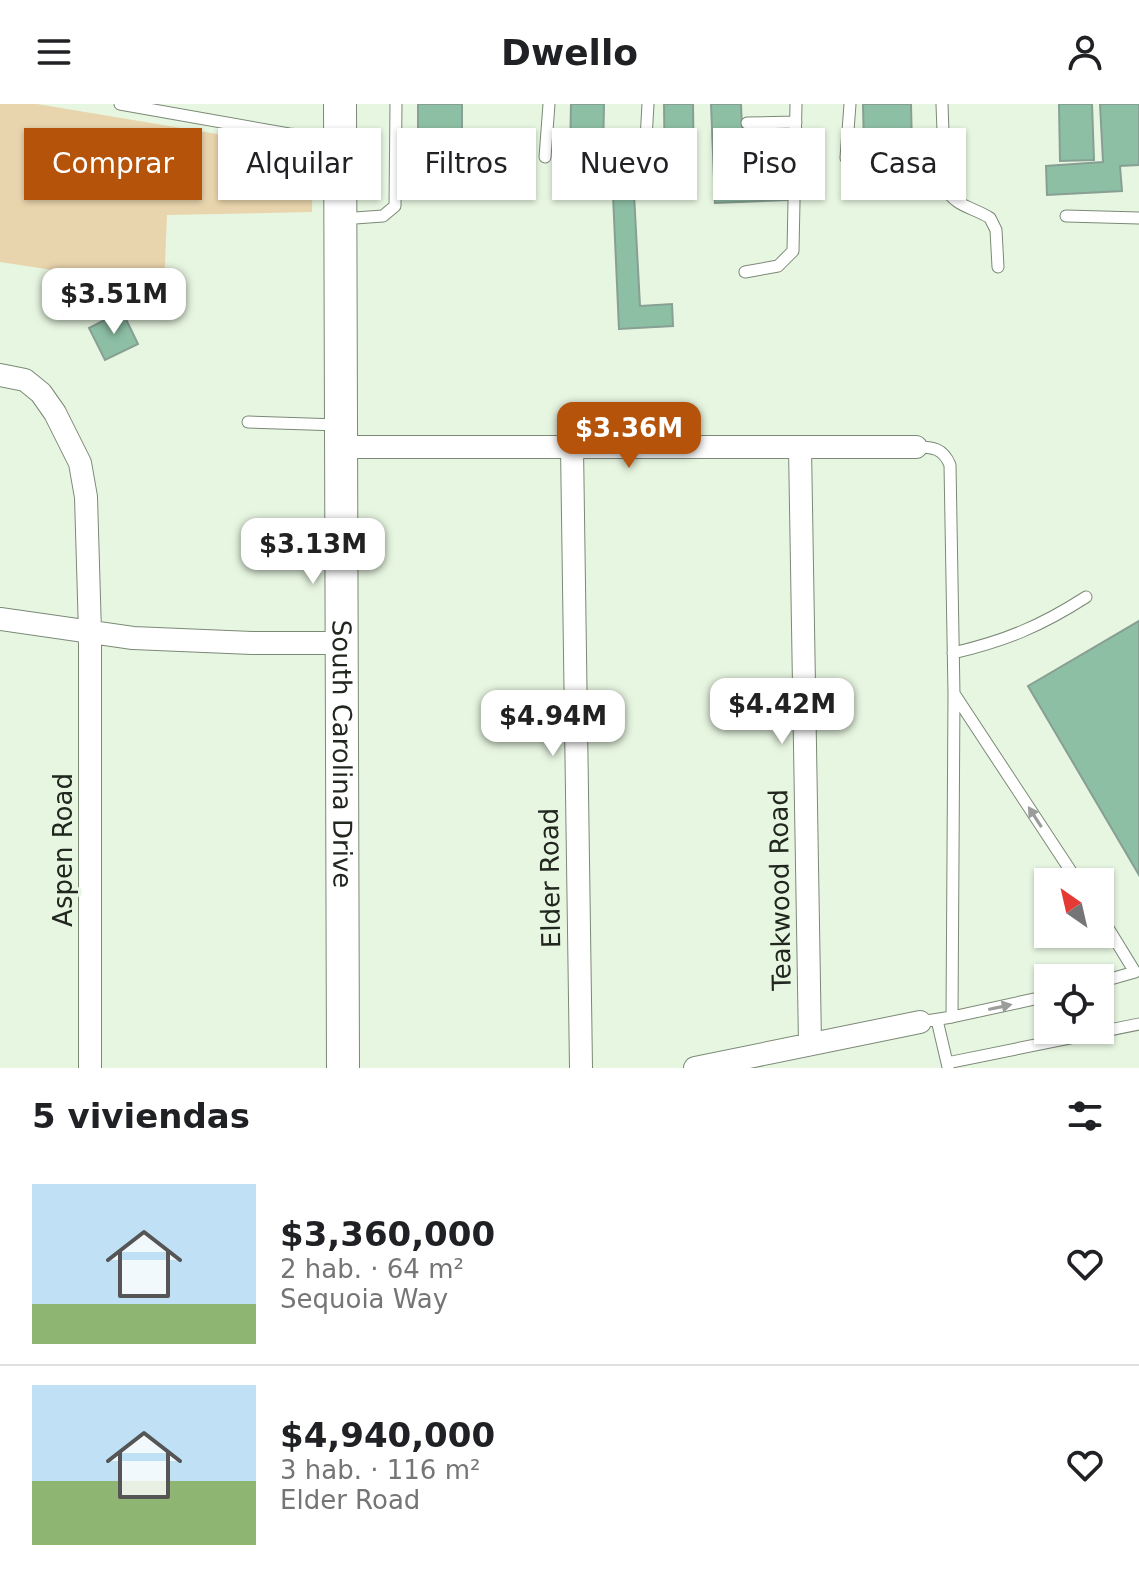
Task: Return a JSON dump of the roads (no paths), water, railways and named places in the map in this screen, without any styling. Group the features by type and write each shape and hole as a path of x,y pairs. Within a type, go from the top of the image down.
{"street":[{"name":"South Carolina Drive","path":"340,104 341,128"},
{"name":"South Carolina Drive","path":"341,200 343,1068"},
{"name":"Aspen Road","path":"0,375 25,380 41,393 55,413 80,463 86,497 90,632 90,1068"},
{"path":"342,436 572,447 916,447"},
{"name":"Elder Road","path":"572,447 581,1068"},
{"name":"Teakwood Road","path":"800,447 810,1044"},
{"path":"0,619 177,641 340,643"},
{"path":"695,1068 928,1021"}],"lane":[{"path":"120,104 255,128"},
{"path":"341,219 383,216 395,206 396,104"},
{"path":"545,157 549,104"},
{"path":"647,128 648,104"},
{"path":"745,272 778,266 793,251 796,104"},
{"path":"848,128 850,104"},
{"path":"942,104 945,187 950,198 990,218 996,230 998,267"},
{"path":"747,123 796,122"},
{"path":"1066,216 1139,218"},
{"path":"248,422 342,436"},
{"path":"916,447 939,450 945,454 950,465 954,694 952,1017"},
{"path":"953,653 1018,635 1050,620 1086,597"},
{"path":"954,694 1069,868"},
{"path":"1114,938 1137,975 1114,979"},
{"path":"1034,999 928,1021 948,1065 1139,1024"}]}
